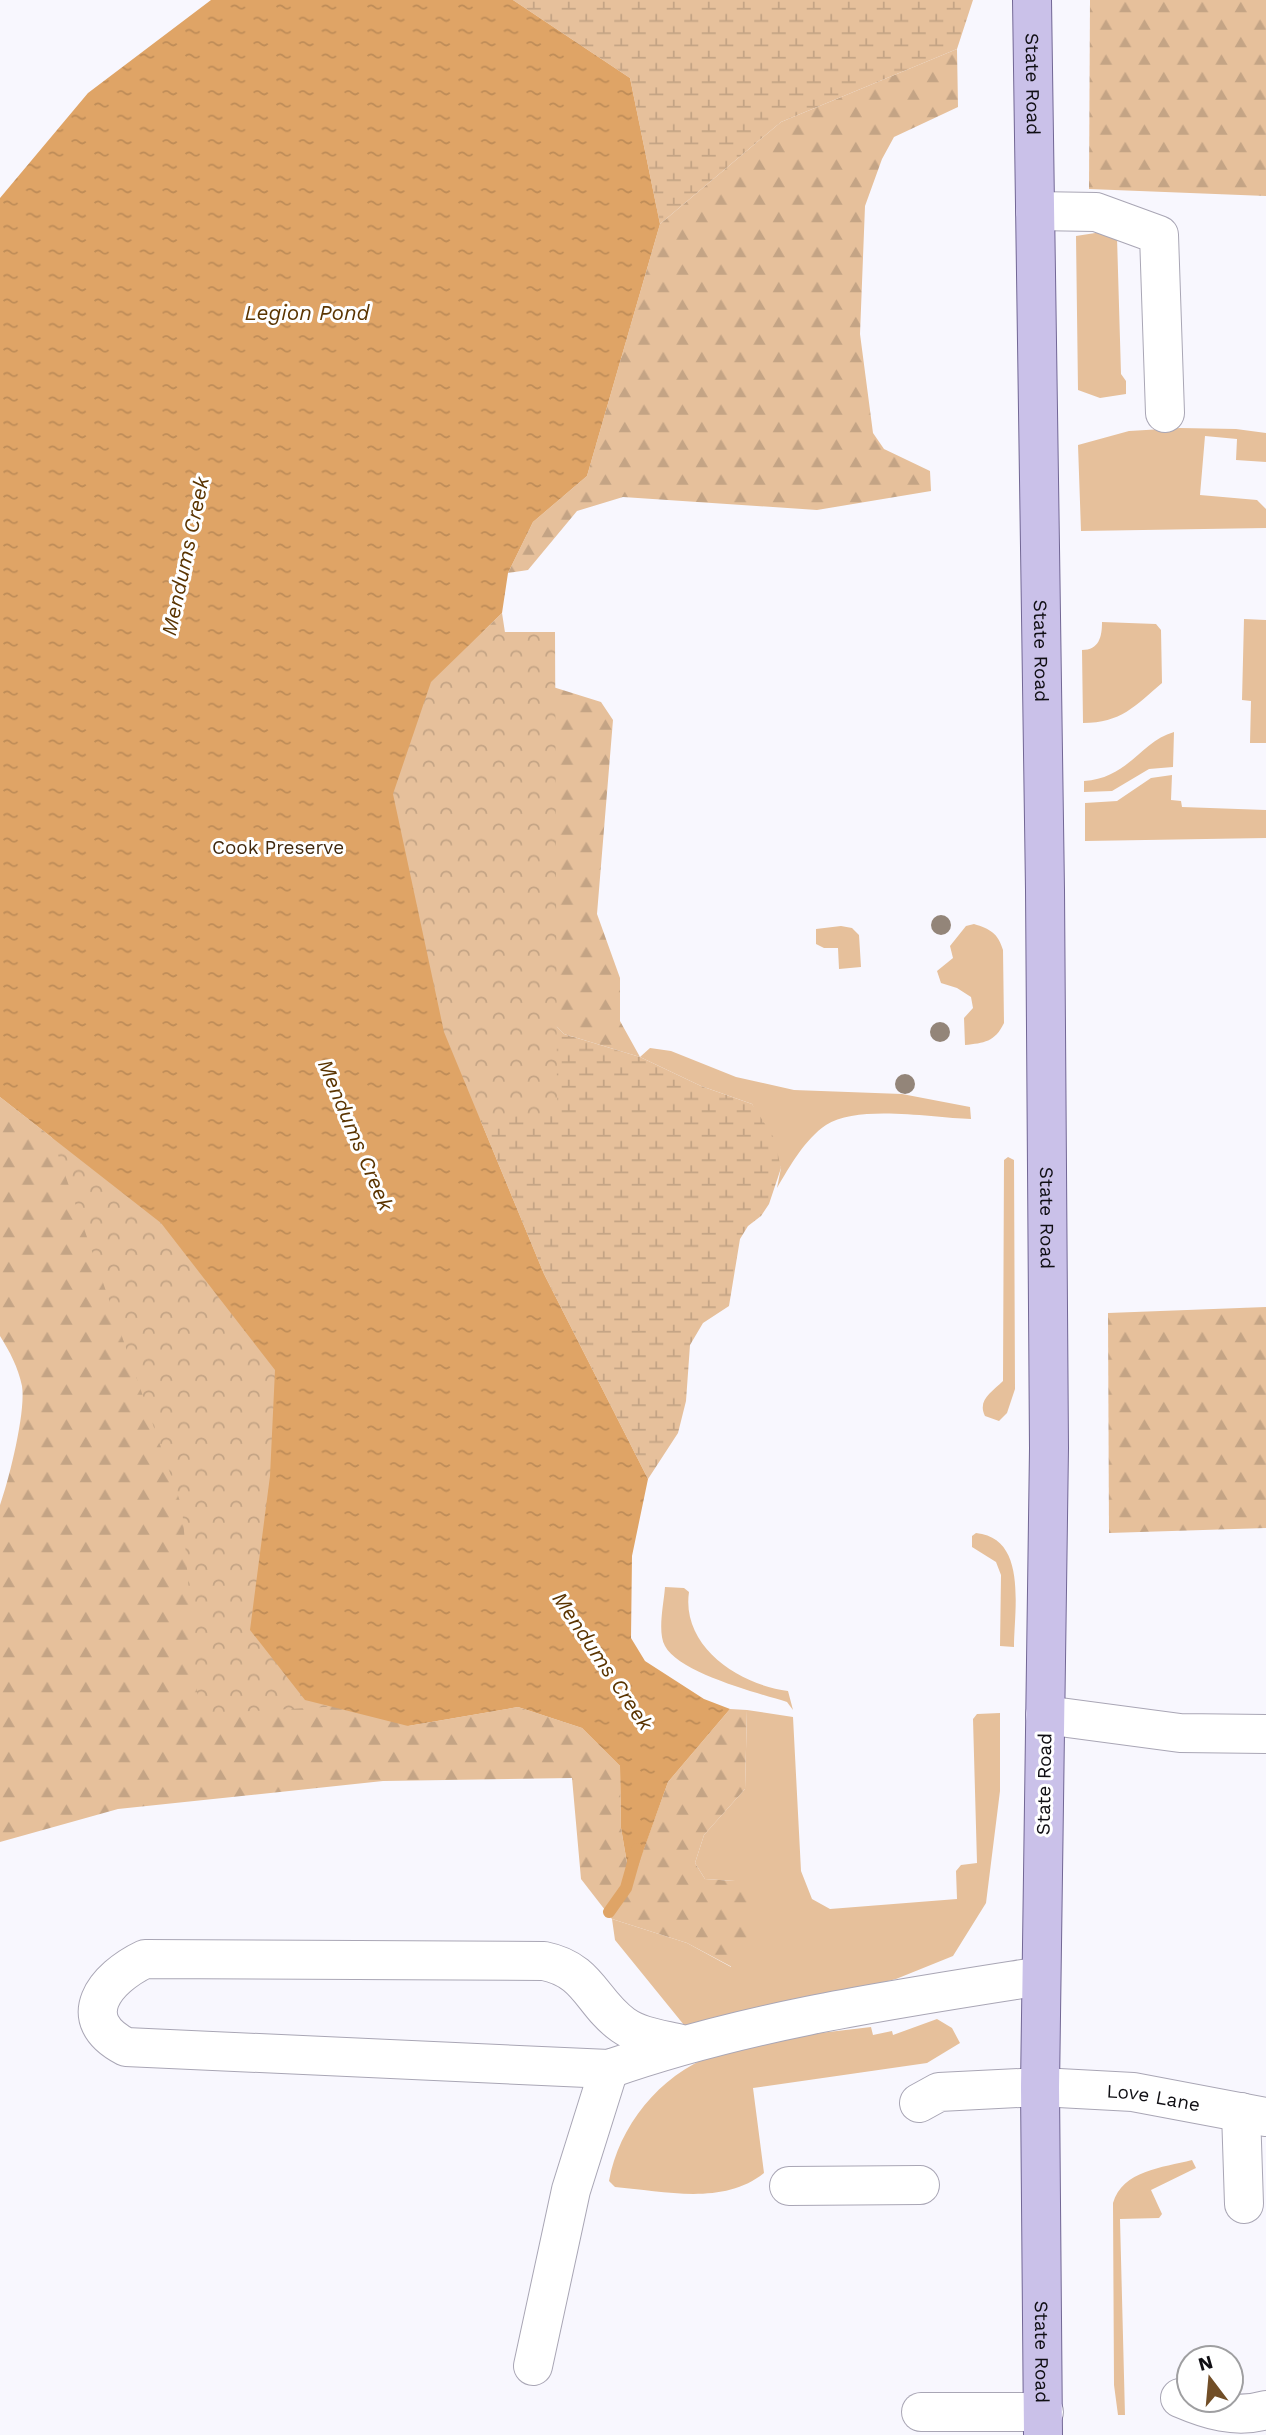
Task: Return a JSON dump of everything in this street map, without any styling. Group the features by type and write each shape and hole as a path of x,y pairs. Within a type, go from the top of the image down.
{"main road":[{"name":"State Road","path":"1032,0 1045,890 1049,1512 1040,2087 1044,2423"}],"street":[{"path":"1035,211 1096,212 1159,235 1165,414"},
{"path":"1045,1715 1180,1733 1266,1734"},
{"path":"681,2044 643,2035 623,2025 580,1976 563,1965 544,1961 145,1959 123,1970 106,1985 99,2004 100,2020 111,2039 126,2047 609,2069 681,2044 845,2006 1041,1976"},
{"path":"533,2366 570,2190 609,2069"},
{"name":"Love Lane","path":"919,2103 939,2092 1040,2087 1132,2092 1254,2114"},
{"path":"1244,2204 1254,2114"},
{"path":"789,2186 920,2185"},
{"path":"1242,2414 1252,2415 1266,2410"},
{"path":"921,2412 1044,2423"}],"green space":[{"path":"513,0 973,0 957,49 781,122 660,224 630,78"},
{"path":"1090,0 1266,0 1266,196 1089,189"},
{"path":"957,49 958,107 894,137 882,159 865,206 860,334 873,433 884,449 930,471 931,491 817,510 623,497 577,511 528,570 508,573 533,522 587,476 660,224 781,122"},
{"path":"1108,231 1117,237 1121,374 1126,381 1126,394 1100,398 1078,390 1076,236"},
{"name":"Cook Preserve","path":"0,416 471,632 555,632 557,1112 365,1133 414,1702 199,1714 182,1507 0,990"},
{"path":"1236,429 1266,433 1266,462 1236,460 1237,439 1205,436 1200,495 1257,500 1266,509 1266,528 1081,531 1078,445 1129,431"},
{"path":"502,613 508,652 521,677 601,702 613,720 597,914 620,978 620,1021 640,1057 564,1034 507,975 431,682"},
{"path":"1244,619 1266,620 1266,743 1250,743 1251,701 1242,700"},
{"path":"1102,622 1156,624 1161,630 1162,683 1127,712 1108,720 1083,723 1082,650 1096,645"},
{"path":"1174,732 1173,767 1149,769 1112,791 1084,792 1084,781 1099,778 1124,767 1152,743"},
{"path":"1172,775 1171,800 1181,801 1182,807 1266,810 1266,838 1085,841 1085,803 1117,801 1151,778"},
{"path":"974,924 993,932 1003,950 1004,1023 993,1038 965,1045 964,1018 973,1008 971,997 957,988 941,983 937,971 953,958 950,946 966,926"},
{"path":"841,926 852,928 859,935 861,967 839,969 838,948 824,948 816,944 816,929"},
{"path":"507,975 564,1034 640,1057 701,1086 752,1104 774,1138 781,1168 769,1204 761,1216 748,1226 740,1239 729,1306 703,1323 690,1345 686,1401 678,1433 648,1479 544,1274 444,1032"},
{"path":"650,1048 671,1051 736,1077 794,1090 902,1094 970,1107 971,1119 876,1114 840,1119 826,1125 811,1138 777,1188 781,1168 752,1104 701,1086 640,1057"},
{"path":"0,1097 161,1223 408,1726 518,1707 582,1728 620,1766 621,1828 627,1863 638,1865 668,1782 730,1709 747,1710 745,1789 704,1835 695,1863 705,1879 735,1881 747,1896 752,1946 732,1967 687,1943 612,1919 581,1879 572,1778 383,1781 118,1809 0,1842 0,1505 16,1446 23,1398 18,1372 0,1336"},
{"path":"1008,1157 1014,1160 1015,1389 1007,1413 999,1421 985,1416 983,1405 1003,1381 1004,1160"},
{"path":"1266,1307 1266,1528 1109,1533 1108,1313"},
{"path":"976,1533 993,1538 1004,1548 1011,1562 1016,1596 1014,1647 1000,1646 1001,1575 996,1562 972,1547 972,1536"},
{"path":"665,1587 684,1588 689,1592 689,1612 694,1630 704,1646 718,1660 751,1681 788,1691 793,1710 787,1702 720,1681 673,1656 665,1646 661,1633"},
{"path":"747,1710 793,1717 801,1871 812,1899 830,1909 957,1899 956,1871 961,1865 977,1863 973,1719 977,1714 1000,1713 1000,1791 986,1903 953,1956 896,1979 702,2028 684,2025 615,1940 612,1919 687,1943 731,1967 735,1881 705,1879 695,1863 704,1835 745,1789"},
{"path":"937,2019 952,2028 960,2043 927,2063 753,2088 764,2173 748,2183 730,2190 692,2194 615,2187 609,2181 614,2161 632,2123 659,2090 693,2064 732,2049 771,2040 871,2027 873,2035 892,2031 893,2035"},
{"path":"1192,2160 1196,2168 1151,2190 1162,2214 1159,2218 1120,2219 1125,2415 1118,2415 1114,2385 1113,2203 1125,2183 1134,2177 1156,2168"}],"water":[{"name":"Legion Pond","path":"211,0 513,0 630,78 660,224 587,476 533,522 508,573 502,613 431,682 393,794 444,1032 544,1274 648,1479 632,1556 631,1638 645,1661 704,1699 730,1709 668,1782 638,1866 627,1863 621,1828 620,1766 582,1728 518,1707 408,1726 305,1700 250,1630 270,1476 275,1370 161,1223 0,1097 0,198 88,93"}],"waterway":[{"name":"Mendums Creek","path":"609,1912 626,1888 637,1849"}]}
